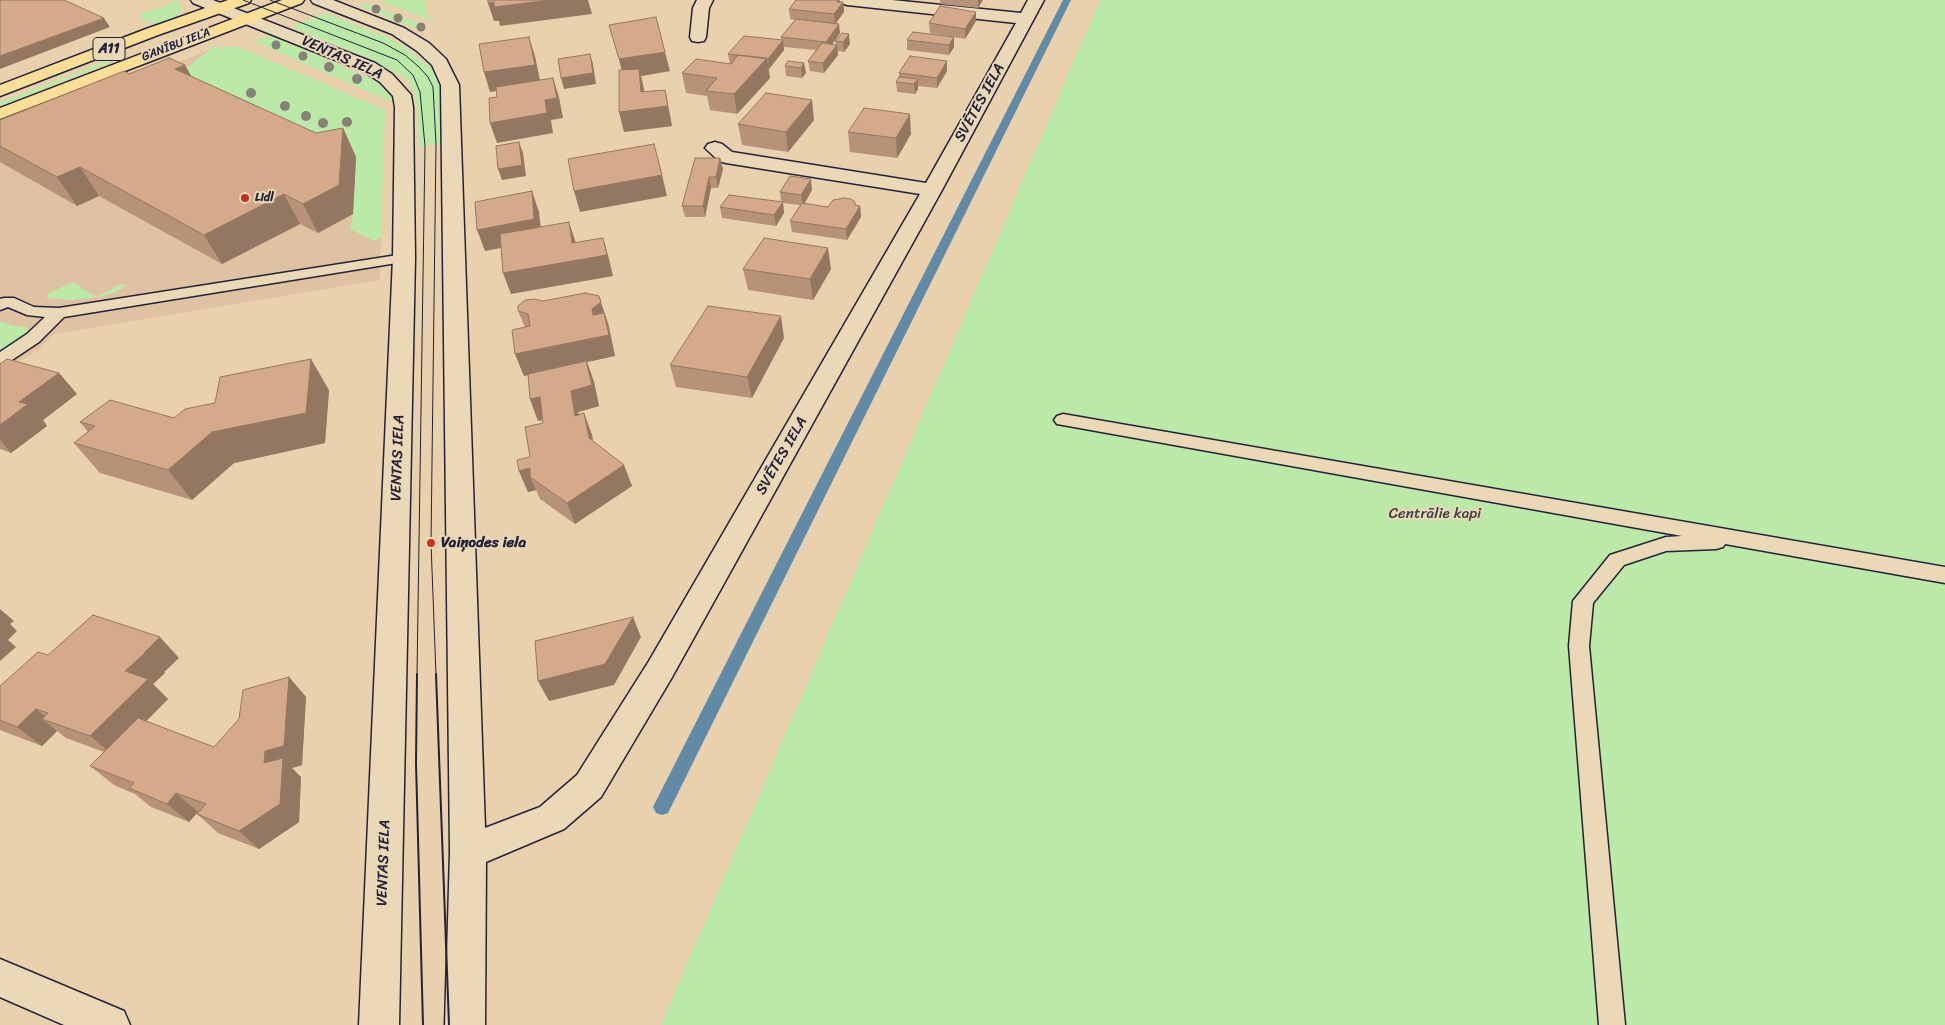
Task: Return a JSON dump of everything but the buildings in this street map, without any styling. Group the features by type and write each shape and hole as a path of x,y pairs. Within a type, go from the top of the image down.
{"highway":[{"name":"GANĪBU IELA","path":"0,91 243,0"},
{"name":"GANĪBU IELA","path":"0,114 296,0"}],"street":[{"name":"VENTAS IELA","path":"199,0 369,67 386,78 402,95 404,258 379,1025"},
{"path":"320,0 398,31 423,46 440,63 450,85 468,852 465,1025"},
{"path":"698,37 701,8 705,0"},
{"path":"847,0 1031,9"},
{"name":"SVĒTES IELA","path":"468,852 552,818 588,786 660,670 932,190 1031,9"},
{"path":"715,148 726,157 932,190"},
{"path":"0,978 110,1025"}],"lane":[{"path":"3,300 33,312 59,314 404,258"},
{"path":"0,360 33,338 59,314"},
{"path":"1064,420 1945,574"},
{"path":"1612,1025 1578,646 1583,601 1617,560 1666,544 1754,541"}],"shaded area":[{"path":"227,46 239,47 385,110 380,280 54,334 39,349 19,362 0,370 0,134 211,49"}],"green space":[{"path":"378,0 425,0 425,15 436,20 435,22"},
{"name":"Centrālie kapi","path":"1100,0 1945,0 1945,1025 661,1025"},
{"path":"177,1 183,8 180,12 176,17 158,25 139,17 141,14"},
{"path":"366,3 426,26 423,31 359,6"},
{"path":"325,13 387,37 405,47 431,68 439,83 441,95 442,143 419,147 415,95 407,79 371,59 291,27"},
{"path":"270,35 374,80 392,96 394,103 255,42"},
{"path":"227,46 239,47 385,110 381,237 374,241 350,229 353,214 356,157 144,101 211,49"},
{"path":"124,54 130,55 0,106 0,102"},
{"path":"73,282 96,297 121,284 127,285 115,292 100,297 72,300 47,298 46,296 49,293"},
{"path":"0,322 13,326 28,327 27,332 17,343 0,349"}],"waterway":[{"path":"662,807 1067,0"}],"tram line":[{"path":"243,0 397,60 413,75 420,92 425,146 417,675"},
{"path":"270,0 383,43 405,55 419,67 428,77 433,87 436,144 431,543 436,675"},
{"path":"417,674 416,763 423,1025"},
{"path":"436,674 449,1025"}],"place":[{"name":"Lidl","path":"245,198"},
{"name":"Vaiņodes iela","path":"431,543"}]}
